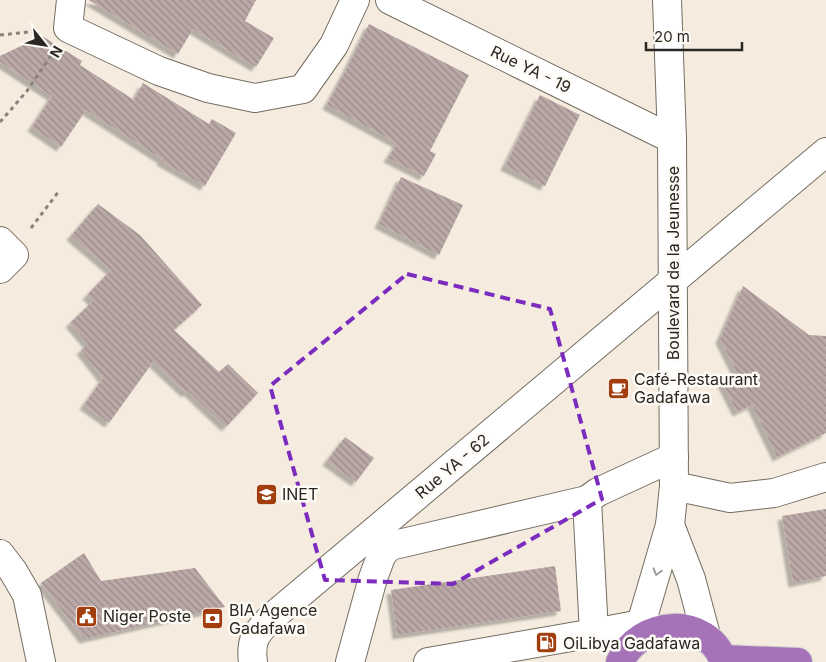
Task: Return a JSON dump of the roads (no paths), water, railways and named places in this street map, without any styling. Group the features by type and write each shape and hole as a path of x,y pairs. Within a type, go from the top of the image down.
{"highway":[{"path":"632,642 652,631 671,627 690,630 718,653 798,662"}],"street":[{"path":"71,0 68,28 159,71 208,88 255,98 303,89 334,45 355,0"},
{"name":"Rue YA - 19","path":"390,0 672,139"},
{"name":"Boulevard de la Jeunesse","path":"632,642 670,525 674,486 672,139 667,0"},
{"name":"Rue YA - 62","path":"252,662 251,646 258,630 271,618 826,152"},
{"path":"350,662 372,578 382,554 390,546 586,500 598,492 674,457"},
{"path":"674,486 730,498 774,493 826,477"},
{"path":"586,500 594,633"},
{"path":"670,525 718,653"},
{"path":"0,554 13,570 27,595 41,662"},
{"path":"428,662 594,633 632,642"}],"place":[{"name":"Café-Restaurant Gadafawa","path":"618,388"},
{"name":"INET","path":"266,494"},
{"name":"Niger Poste","path":"87,616"},
{"name":"BIA Agence Gadafawa","path":"213,619"},
{"name":"OiLibya Gadafawa","path":"547,643"}]}
